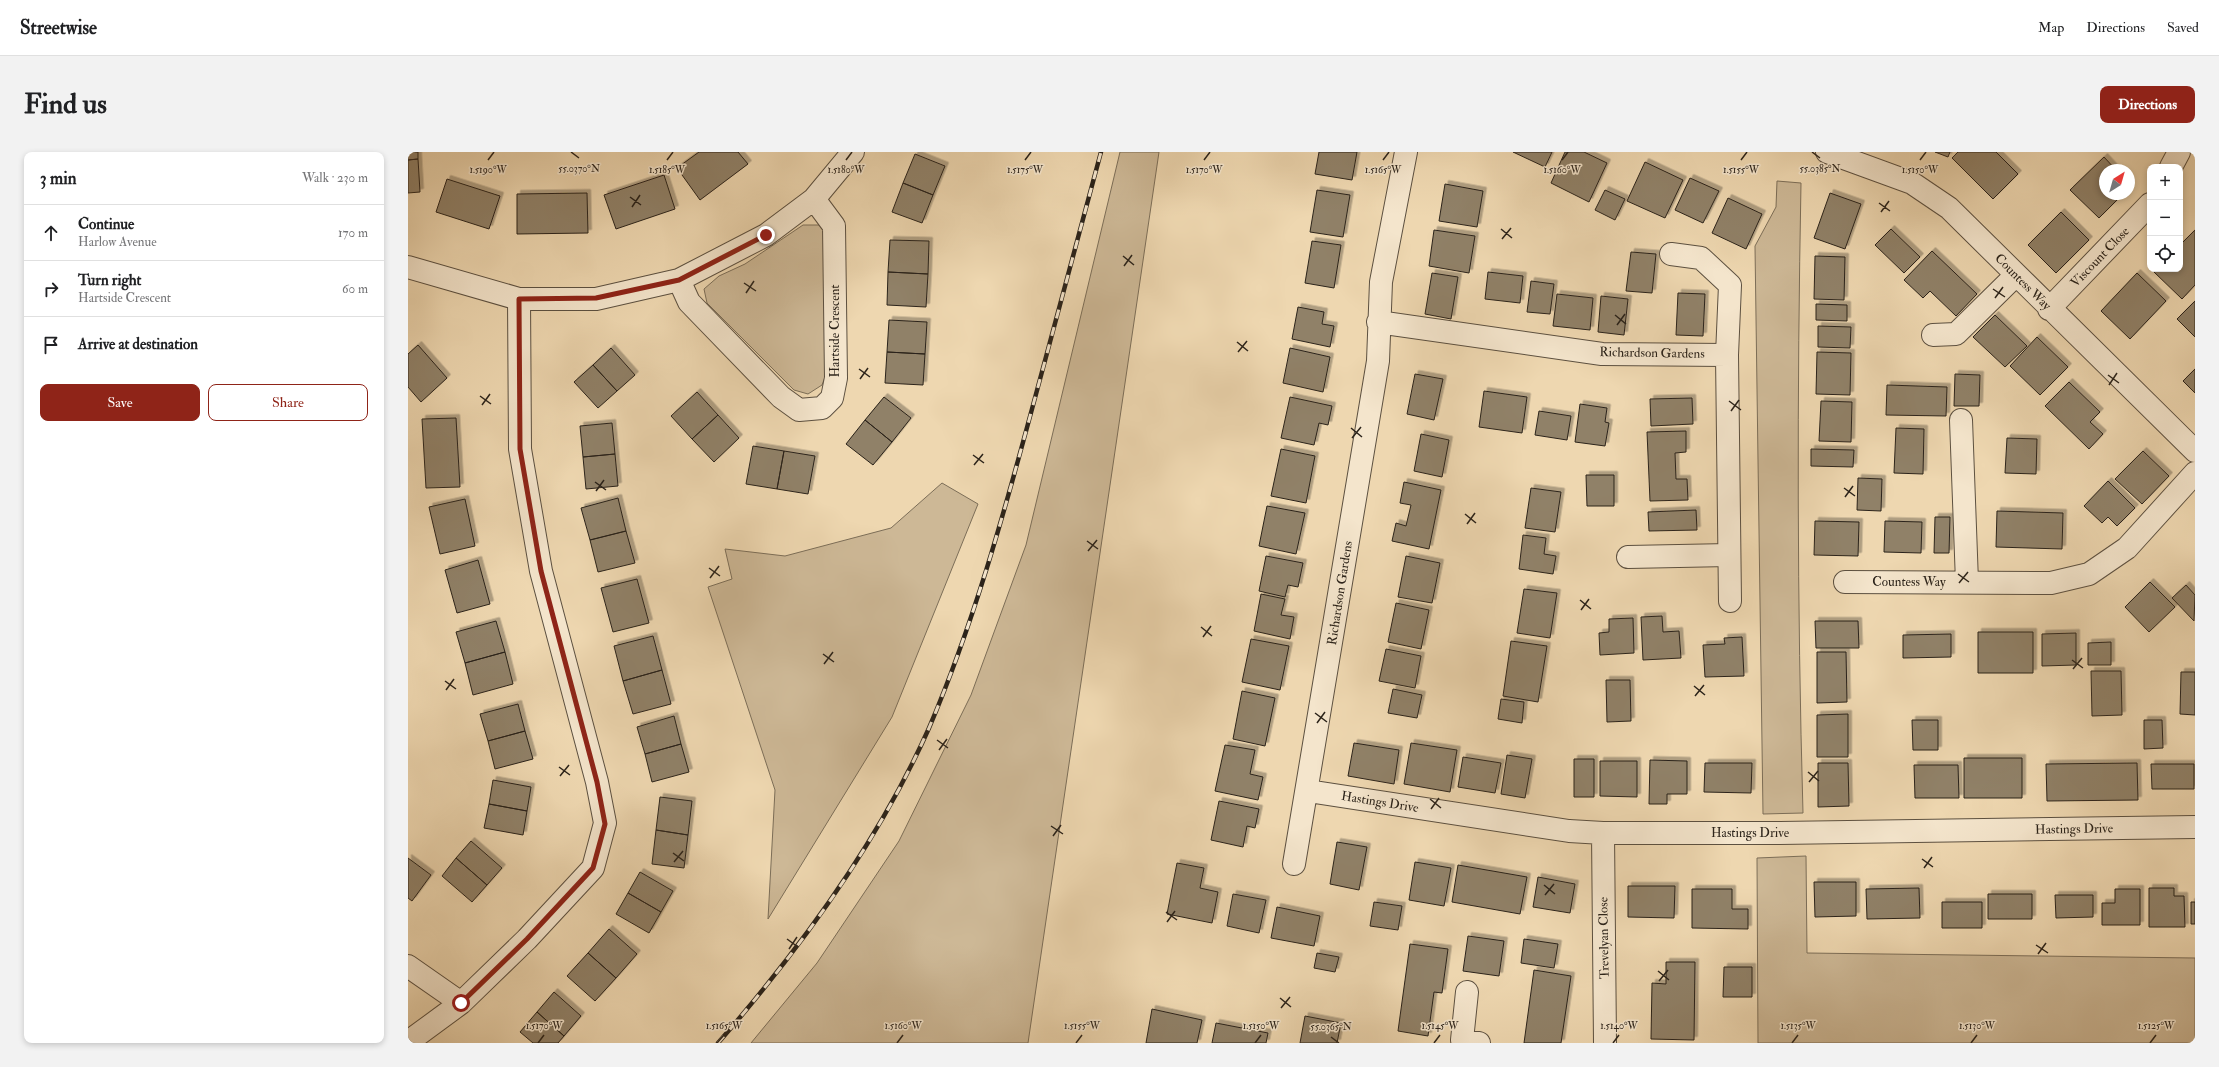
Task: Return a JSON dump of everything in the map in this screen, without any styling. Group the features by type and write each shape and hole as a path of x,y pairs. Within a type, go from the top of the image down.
{"street":[{"path":"408,267 519,299 596,298 679,280 766,235 814,199 853,152"},
{"name":"Richardson Gardens","path":"1294,864 1308,791 1378,361 1378,322 1381,282 1406,152"},
{"name":"Countess Way","path":"1827,152 1878,161 1949,208 2049,309 2195,451"},
{"path":"2173,164 2179,152"},
{"name":"Hartside Crescent","path":"679,280 689,302 781,397 800,410 822,408 832,398 836,378 834,226 814,199"},
{"name":"Viscount Close","path":"2049,309 2147,207"},
{"path":"1671,254 1701,258 1730,285 1727,355 1730,602"},
{"path":"1933,335 1956,334 2016,275"},
{"path":"408,1042 461,1003 527,939 593,868 605,824 597,782 541,571 520,449 519,299"},
{"name":"Richardson Gardens","path":"1378,322 1602,354 1727,355"},
{"path":"1961,420 1967,582"},
{"name":"Countess Way","path":"1845,582 2051,583 2089,574 2127,548 2195,472"},
{"path":"1628,558 1729,555"},
{"name":"Hastings Drive","path":"1308,791 1569,830 1603,833 1780,833 2195,827"},
{"name":"Trevelyan Close","path":"1603,833 1605,1043"},
{"path":"408,966 461,1003"},
{"path":"1467,992 1462,1040 1479,1043"}],"shaded area":[{"path":"1120,152 1159,152 1028,1043 751,1043 817,963 899,841 971,695 1026,545"},
{"path":"1777,181 1801,183 1798,498 1803,813 1763,814 1755,246 1776,207"},
{"path":"803,225 819,225 827,235 828,369 822,385 808,394 794,390 707,303 704,289 719,276 745,264"},
{"path":"942,483 978,504 892,717 768,919 775,790 708,587 732,579 725,549 785,556 891,528"},
{"path":"1806,856 1807,953 2195,958 2195,1043 1758,1043 1757,858"}],"building":[{"path":"408,152 418,152 418,159 408,160"},
{"path":"699,152 738,152 748,164 700,200 677,168"},
{"path":"1319,152 1357,152 1352,180 1315,174"},
{"path":"1513,152 1552,152 1545,167"},
{"path":"1565,152 1584,152 1607,163 1589,202 1551,183"},
{"path":"1935,152 1950,152 1948,157"},
{"path":"1958,152 1996,152 2018,174 1993,199 1952,158"},
{"path":"915,154 945,166 933,195 903,183"},
{"path":"2104,157 2110,164 2099,164 2099,200 2117,200 2099,218 2070,190"},
{"path":"418,159 420,192 408,193 408,160"},
{"path":"1645,162 1683,180 1665,218 1627,201"},
{"path":"664,175 675,209 616,229 604,195"},
{"path":"1690,178 1719,191 1703,223 1675,210"},
{"path":"447,179 500,196 489,229 436,212"},
{"path":"903,183 933,195 922,223 892,212"},
{"path":"1445,184 1483,191 1477,227 1439,221"},
{"path":"1317,190 1350,195 1343,237 1310,232"},
{"path":"1605,190 1625,199 1615,220 1595,210"},
{"path":"587,193 588,233 517,234 517,194"},
{"path":"1830,193 1861,204 1845,249 1814,238"},
{"path":"1728,198 1762,214 1746,249 1712,233"},
{"path":"2061,212 2089,240 2056,273 2028,245"},
{"path":"1891,229 1920,257 1904,273 1875,245"},
{"path":"1434,230 1475,236 1469,273 1429,266"},
{"path":"2195,230 2195,285 2182,299 2154,272 2183,272 2183,242"},
{"path":"890,240 929,241 928,274 888,272"},
{"path":"1312,241 1341,245 1334,288 1305,283"},
{"path":"1932,251 1977,294 1956,316 1930,291 1923,298 1904,280"},
{"path":"1631,252 1656,254 1652,293 1626,291"},
{"path":"1815,256 1845,257 1844,300 1814,299"},
{"path":"888,272 928,274 926,307 887,305"},
{"path":"1488,272 1523,276 1520,303 1485,299"},
{"path":"1432,273 1458,277 1451,319 1425,314"},
{"path":"2137,273 2166,301 2130,339 2101,311"},
{"path":"1531,281 1554,284 1550,314 1527,312"},
{"path":"1678,293 1705,294 1703,336 1676,335"},
{"path":"1557,294 1593,298 1590,330 1553,326"},
{"path":"1601,296 1628,299 1624,335 1598,332"},
{"path":"2195,301 2195,337 2177,319"},
{"path":"1816,304 1847,305 1847,321 1816,320"},
{"path":"1298,307 1324,312 1322,324 1334,326 1330,347 1292,339"},
{"path":"1995,315 2027,346 2005,367 1973,337"},
{"path":"889,320 927,322 925,354 887,352"},
{"path":"1818,326 1851,327 1850,348 1818,347"},
{"path":"2037,337 2068,367 2040,395 2010,366"},
{"path":"418,345 447,378 421,402 408,387 408,354"},
{"path":"611,348 635,375 617,391 593,365"},
{"path":"1290,348 1330,357 1323,392 1283,383"},
{"path":"887,352 925,354 923,385 885,383"},
{"path":"1817,352 1851,353 1850,395 1816,394"},
{"path":"593,365 617,391 598,408 574,382"},
{"path":"2195,369 2195,393 2183,381"},
{"path":"1415,374 1443,379 1434,420 1407,414"},
{"path":"1955,374 1980,375 1979,406 1954,406"},
{"path":"2069,382 2100,412 2090,422 2103,434 2089,449 2045,406"},
{"path":"1887,385 1947,387 1946,416 1886,415"},
{"path":"1484,391 1527,397 1522,433 1479,427"},
{"path":"697,392 718,415 692,439 671,416"},
{"path":"884,397 911,418 892,442 865,420"},
{"path":"1290,397 1332,406 1328,425 1319,423 1314,445 1281,438"},
{"path":"1692,398 1693,424 1651,426 1650,399"},
{"path":"1821,401 1852,402 1851,442 1819,441"},
{"path":"1580,404 1607,408 1605,422 1609,423 1605,446 1575,442"},
{"path":"1539,411 1571,416 1567,440 1535,435"},
{"path":"718,415 739,438 714,462 692,439"},
{"path":"456,418 460,487 426,488 422,419"},
{"path":"865,420 892,442 873,465 846,444"},
{"path":"612,423 615,454 583,457 580,426"},
{"path":"1896,428 1924,429 1923,474 1894,473"},
{"path":"1686,431 1686,452 1675,453 1676,479 1687,479 1688,500 1650,501 1647,432"},
{"path":"1421,434 1449,440 1442,477 1414,471"},
{"path":"2007,438 2037,439 2036,474 2005,473"},
{"path":"753,446 784,451 777,489 746,484"},
{"path":"1281,449 1315,456 1306,503 1271,496"},
{"path":"1811,449 1854,450 1853,467 1811,466"},
{"path":"784,451 815,456 808,494 777,489"},
{"path":"2143,451 2169,476 2142,504 2115,479"},
{"path":"615,454 618,486 586,489 583,457"},
{"path":"1586,475 1614,475 1614,506 1587,506"},
{"path":"1858,478 1882,479 1881,511 1857,510"},
{"path":"2108,481 2135,508 2117,526 2108,517 2102,523 2084,506"},
{"path":"1404,482 1441,490 1429,549 1392,541 1396,523 1406,526 1411,505 1400,503"},
{"path":"1531,488 1561,492 1555,532 1525,528"},
{"path":"618,498 626,531 590,540 581,508"},
{"path":"465,499 475,546 440,554 429,507"},
{"path":"1267,506 1305,513 1296,554 1259,546"},
{"path":"1696,510 1697,530 1649,531 1648,512"},
{"path":"1997,511 2063,513 2062,549 1996,547"},
{"path":"1935,517 1950,517 1949,553 1934,553"},
{"path":"1815,521 1859,522 1858,556 1814,555"},
{"path":"1885,521 1922,522 1921,553 1884,552"},
{"path":"626,531 635,563 598,572 590,540"},
{"path":"1523,535 1546,538 1544,554 1556,556 1553,574 1519,569"},
{"path":"1266,556 1303,563 1298,587 1288,585 1285,597 1259,591"},
{"path":"1406,556 1440,563 1432,603 1398,597"},
{"path":"478,560 490,604 457,613 445,570"},
{"path":"637,579 649,623 613,632 601,588"},
{"path":"2150,582 2175,607 2149,632 2125,607"},
{"path":"2186,585 2195,595 2194,621 2172,598"},
{"path":"1524,589 1557,593 1550,638 1517,633"},
{"path":"1261,594 1285,599 1281,615 1294,617 1290,639 1254,631"},
{"path":"1396,603 1429,610 1421,649 1388,642"},
{"path":"1662,616 1663,632 1679,631 1681,658 1643,660 1641,617"},
{"path":"1633,618 1634,653 1600,655 1599,633 1609,632 1609,619"},
{"path":"496,621 505,652 465,663 456,632"},
{"path":"1815,621 1858,621 1859,648 1816,648"},
{"path":"1978,632 2033,632 2033,673 1978,673"},
{"path":"2076,633 2076,665 2042,666 2042,634"},
{"path":"1951,634 1951,657 1903,658 1903,635"},
{"path":"653,636 662,670 623,681 614,646"},
{"path":"1742,637 1744,676 1705,677 1703,645 1725,644 1724,638"},
{"path":"1251,639 1289,646 1280,690 1242,682"},
{"path":"1511,641 1547,646 1538,702 1503,696"},
{"path":"2111,642 2111,665 2088,665 2088,643"},
{"path":"1386,649 1421,656 1415,688 1379,681"},
{"path":"505,652 513,684 473,695 465,663"},
{"path":"1817,652 1846,652 1847,702 1817,703"},
{"path":"662,670 671,704 633,714 623,681"},
{"path":"2091,671 2121,671 2122,715 2092,716"},
{"path":"2181,672 2195,672 2195,715 2180,714"},
{"path":"1606,680 1630,680 1631,721 1607,722"},
{"path":"1393,689 1422,695 1417,718 1388,713"},
{"path":"1242,691 1275,698 1265,746 1233,739"},
{"path":"1501,699 1524,702 1522,723 1498,719"},
{"path":"518,704 525,731 488,741 480,714"},
{"path":"1848,714 1848,757 1817,757 1817,715"},
{"path":"674,716 681,744 645,754 637,727"},
{"path":"1912,720 1938,720 1938,750 1913,750"},
{"path":"2144,720 2162,720 2163,748 2144,749"},
{"path":"525,731 533,759 495,769 488,741"},
{"path":"1354,743 1399,750 1394,784 1348,776"},
{"path":"1411,743 1457,750 1450,792 1404,784"},
{"path":"681,744 689,772 652,782 645,754"},
{"path":"1225,745 1255,750 1250,774 1263,777 1258,800 1215,791"},
{"path":"1507,755 1532,759 1525,798 1501,794"},
{"path":"1463,757 1501,763 1495,793 1458,787"},
{"path":"1964,758 2022,758 2022,798 1964,798"},
{"path":"1574,759 1594,759 1594,797 1574,797"},
{"path":"1650,760 1687,761 1687,794 1667,794 1667,804 1649,804"},
{"path":"1600,761 1637,761 1637,797 1600,796"},
{"path":"1705,763 1752,763 1751,793 1704,792"},
{"path":"1818,763 1848,763 1849,806 1818,807"},
{"path":"2137,763 2138,800 2047,801 2046,764"},
{"path":"2151,764 2194,764 2194,789 2152,789"},
{"path":"1914,765 1958,765 1959,798 1915,798"},
{"path":"493,780 531,787 527,811 489,804"},
{"path":"660,797 692,801 688,835 656,830"},
{"path":"1219,801 1259,809 1255,828 1247,826 1243,847 1211,840"},
{"path":"489,804 527,811 523,835 484,828"},
{"path":"656,830 688,835 684,868 652,864"},
{"path":"471,841 502,868 487,885 456,858"},
{"path":"1337,842 1367,847 1359,890 1330,884"},
{"path":"408,858 431,875 412,901 408,898"},
{"path":"456,858 487,885 472,902 442,876"},
{"path":"1415,862 1451,868 1444,906 1409,900"},
{"path":"1177,863 1204,868 1200,888 1218,892 1212,923 1167,914"},
{"path":"1458,865 1527,877 1520,914 1452,902"},
{"path":"640,872 673,891 661,912 628,893"},
{"path":"1538,877 1575,884 1570,913 1533,907"},
{"path":"1814,882 1856,882 1856,916 1815,917"},
{"path":"1628,886 1675,886 1674,918 1628,917"},
{"path":"1919,888 1920,918 1867,919 1866,889"},
{"path":"2149,888 2174,888 2174,896 2184,896 2185,927 2149,927"},
{"path":"1692,889 1732,889 1732,909 1748,909 1748,929 1692,928"},
{"path":"2115,889 2140,889 2140,925 2102,925 2102,903 2115,903"},
{"path":"628,893 661,912 649,933 616,914"},
{"path":"1233,894 1266,900 1259,933 1227,926"},
{"path":"1988,894 2032,894 2032,919 1988,919"},
{"path":"2055,895 2093,895 2093,917 2056,918"},
{"path":"1374,902 1402,906 1398,930 1370,926"},
{"path":"1942,902 1982,902 1982,928 1942,928"},
{"path":"2191,902 2195,902 2195,924 2191,924"},
{"path":"1277,907 1320,916 1314,946 1271,938"},
{"path":"609,929 637,954 616,978 588,953"},
{"path":"1468,936 1504,941 1499,976 1463,971"},
{"path":"1524,939 1558,944 1554,968 1521,963"},
{"path":"1410,944 1448,949 1442,993 1434,992 1428,1036 1398,1031"},
{"path":"588,953 616,978 595,1001 567,976"},
{"path":"1317,953 1339,957 1335,972 1314,968"},
{"path":"1666,962 1695,962 1694,1040 1651,1039 1652,983 1666,984"},
{"path":"1724,967 1752,967 1752,997 1723,997"},
{"path":"1534,970 1571,976 1561,1043 1524,1043"},
{"path":"554,992 581,1016 564,1036 537,1012"},
{"path":"1152,1009 1202,1020 1197,1043 1146,1043"},
{"path":"537,1012 564,1036 558,1043 533,1043 520,1032"},
{"path":"1305,1016 1341,1023 1337,1043 1300,1043"},
{"path":"1216,1023 1268,1033 1266,1043 1212,1043"}],"railway":[{"path":"718,1043 778,970 835,893 886,813 909,771 929,728 960,650 998,530 1101,152"}],"route":[{"path":"461,1003 527,939 593,868 605,824 597,782 541,571 520,449 519,299 596,298 679,280 766,235"}]}
